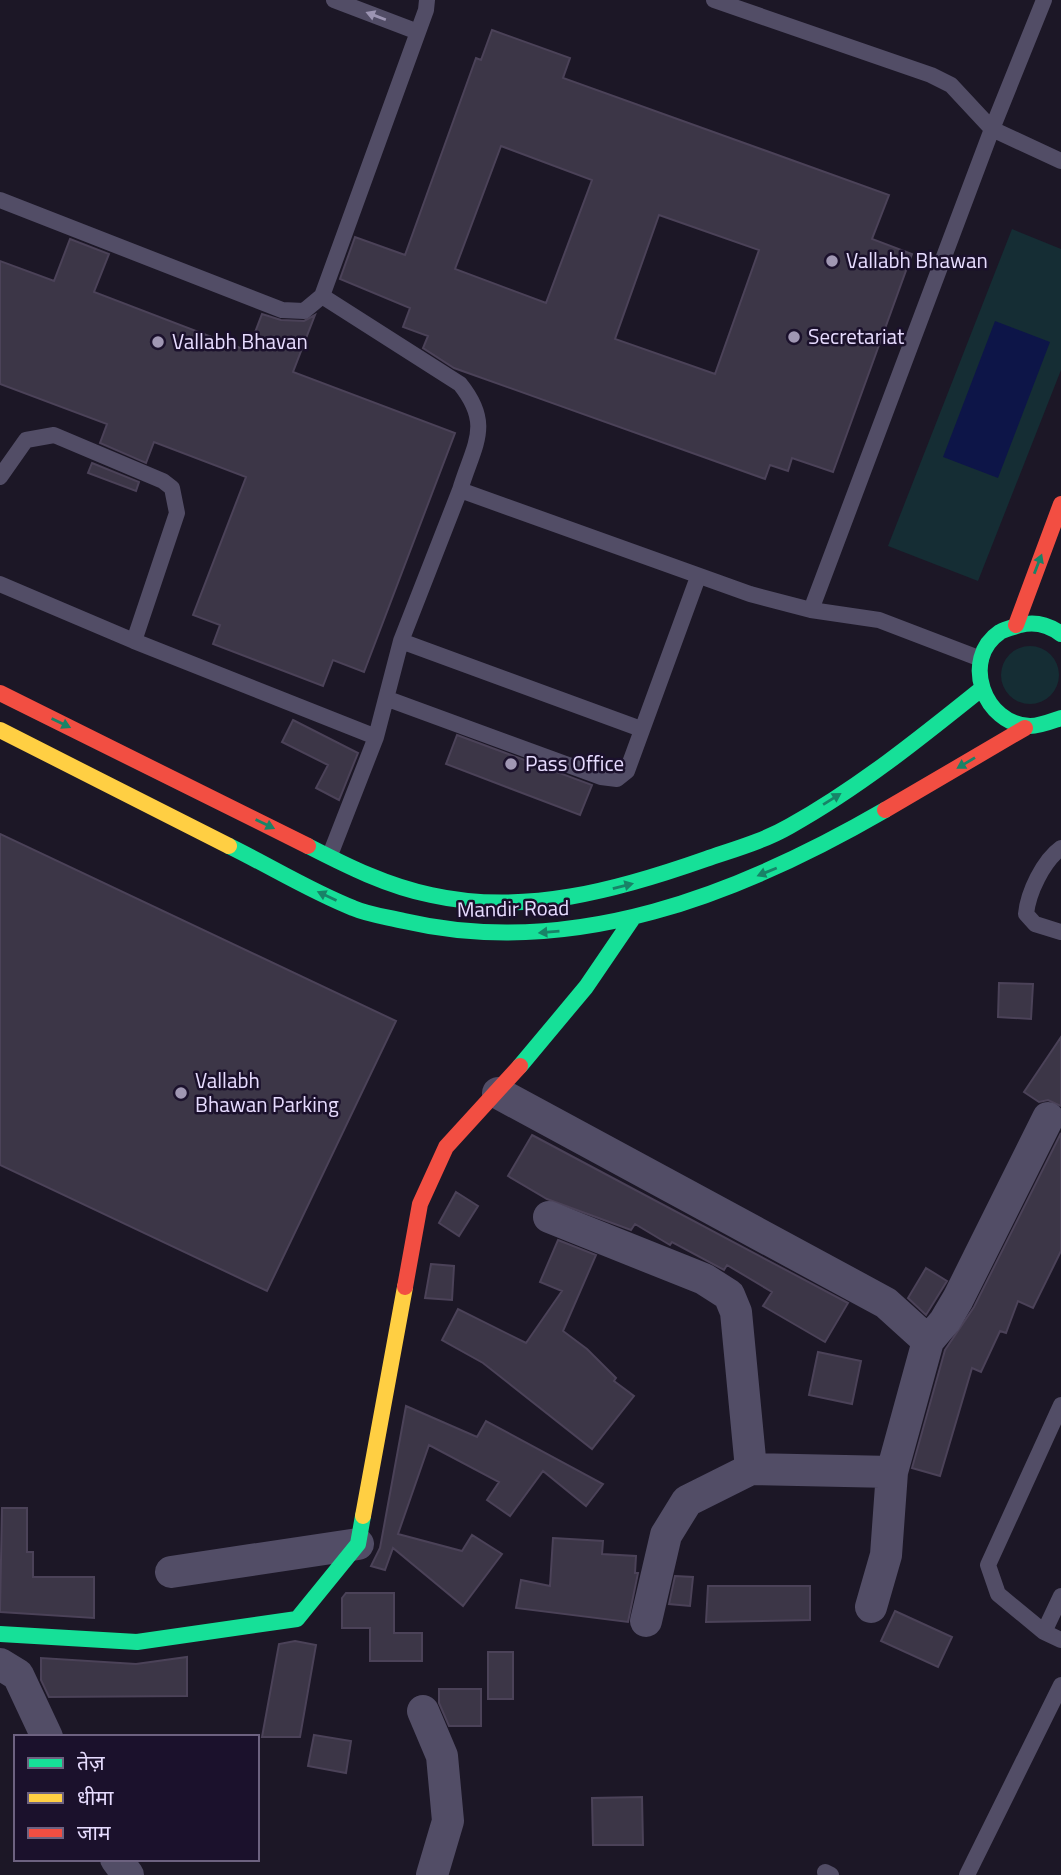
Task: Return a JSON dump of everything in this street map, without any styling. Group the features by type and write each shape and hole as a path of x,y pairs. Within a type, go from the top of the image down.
{"street":[{"path":"1016,625 1061,503"},
{"path":"1025,728 1005,722 989,708 980,690 978,670 984,650 997,635 1016,625 1036,623 1059,626"},
{"name":"Mandir Road","path":"0,693 330,855 403,887 462,900 524,902 598,893 658,877 758,841 790,825 887,765 980,690"},
{"name":"Mandir Road","path":"0,730 322,894 386,919 446,931 530,934 601,926 734,885 813,852 1025,728 1045,726 1061,718"},
{"path":"0,1634 137,1642 297,1619 358,1544 420,1204 446,1147 498,1093 586,987 633,918"},
{"path":"498,1093 886,1303 928,1341"},
{"path":"871,1607 886,1555 892,1472 928,1341 945,1321 958,1299 1048,1118"},
{"path":"549,1217 705,1279 729,1295 736,1312 751,1469"},
{"path":"646,1621 666,1535 687,1501 751,1469 892,1472"},
{"path":"171,1572 358,1544"},
{"path":"0,1664 18,1675 46,1735"},
{"path":"424,1711 442,1756 448,1821 432,1875"}],"lane":[{"path":"334,0 418,32"},
{"path":"0,200 282,310 304,311 322,296 418,32 427,0"},
{"path":"714,0 941,80 951,85 992,129 1061,160"},
{"path":"811,610 992,129 1044,0"},
{"path":"322,296 460,384 475,402 481,422 460,490 401,641 376,737 330,855"},
{"path":"0,477 26,440 54,435 163,481 172,488 177,513 175,526 134,641"},
{"path":"460,490 698,577 811,610 879,620 981,659"},
{"path":"388,699 601,777 617,779 626,771 698,577"},
{"path":"0,584 134,641 376,737"},
{"path":"401,641 641,729"},
{"path":"1061,848 1051,857 1027,900 1026,914 1035,924 1061,932"},
{"path":"1061,1405 988,1565 998,1594 1044,1632 1061,1640"},
{"path":"1044,1632 1061,1596"},
{"path":"967,1875 1061,1685"}],"shaded area":[{"path":"1012,229 1061,249 1061,370 978,581 888,546"},
{"path":"995,321 1050,342 998,478 943,457"},
{"path":"1030,646 1041,648 1054,659 1059,675 1057,686 1046,699 1030,704 1019,702 1006,691 1001,675 1003,664 1014,651"}],"building":[{"name":"Vallabh Bhawan","path":"492,30 570,58 563,78 889,195 872,239 912,254 833,472 792,458 788,471 770,465 765,479 454,368 423,348 428,336 403,327 410,308 340,279 355,237 405,255 476,58 481,60","holes":["501,146 592,180 546,303 455,269","659,215 759,250 715,374 615,339"]},
{"path":"70,239 109,254 94,292 248,351 262,314 281,320 304,321 315,315 293,372 455,433 364,672 333,660 323,686 213,644 220,625 193,615 246,477 154,442 146,463 100,443 107,424 0,384 0,261 54,281"},
{"path":"92,463 139,482 136,491 88,473"},
{"path":"293,720 358,753 339,800 316,788 328,765 282,742"},
{"path":"457,735 592,785 580,815 446,764"},
{"name":"Vallabh Bhawan Parking","path":"0,834 396,1021 267,1291 0,1165"},
{"path":"999,983 1033,984 1031,1019 998,1017"},
{"path":"1061,1037 1061,1106 1048,1100 1039,1102 1024,1092"},
{"path":"1061,1133 1061,1251 1033,1308 1018,1301 1006,1333 1000,1331 981,1372 972,1368 940,1476 912,1468 945,1350 974,1307"},
{"path":"532,1135 848,1303 825,1342 763,1306 772,1292 727,1265 724,1270 672,1242 670,1245 635,1224 631,1230 547,1199 508,1176"},
{"path":"456,1192 478,1206 459,1236 439,1223"},
{"path":"558,1240 596,1255 563,1331 587,1349 616,1378 614,1381 634,1396 592,1449 483,1363 442,1340 458,1309 526,1343 562,1291 540,1282"},
{"path":"431,1264 454,1266 452,1300 425,1298"},
{"path":"926,1268 947,1281 926,1315 908,1298"},
{"path":"818,1352 861,1361 852,1404 809,1395"},
{"path":"406,1406 477,1437 486,1421 603,1484 586,1506 543,1471 510,1516 487,1500 499,1482 429,1445 398,1534 462,1551 472,1535 502,1554 463,1606 393,1548 385,1570 371,1566 380,1548"},
{"path":"2,1508 27,1508 27,1552 33,1552 33,1577 94,1577 94,1618 0,1612"},
{"path":"553,1538 603,1541 602,1554 636,1556 635,1573 638,1573 628,1622 516,1608 521,1580 550,1586"},
{"path":"675,1576 693,1577 690,1606 669,1604"},
{"path":"708,1586 810,1586 810,1620 706,1622"},
{"path":"346,1593 394,1593 394,1633 422,1633 422,1661 370,1661 370,1628 342,1628 342,1598"},
{"path":"895,1611 952,1637 938,1667 881,1641"},
{"path":"295,1641 316,1645 300,1737 262,1737 279,1644"},
{"path":"488,1652 513,1652 513,1699 488,1699"},
{"path":"187,1657 187,1696 49,1697 41,1680 41,1658 136,1664"},
{"path":"439,1689 481,1689 481,1726 449,1726 439,1703"},
{"path":"314,1735 351,1741 346,1773 308,1766"},
{"path":"642,1797 643,1845 593,1845 592,1798"}],"traffic: fast":[{"path":"1061,634 1052,628 1036,624 1020,625 1002,631 988,644 981,658 980,673 983,689 990,703 1000,715 1014,723 1034,726 1061,718"},
{"path":"308,846 383,881 431,895 466,901 536,901 605,890 673,870 780,831 864,779 980,690"},
{"path":"229,846 321,894 365,912 467,931 530,932 592,925 653,912 714,892 772,868 885,810"},
{"path":"520,1066 586,987 633,918"},
{"path":"0,1634 137,1642 297,1619 358,1544 363,1516"}],"traffic: slow":[{"path":"0,730 229,846"},
{"path":"363,1516 405,1287"}],"traffic: jam":[{"path":"1016,625 1061,504"},
{"path":"0,693 308,846"},
{"path":"885,810 1025,728"},
{"path":"405,1287 420,1204 446,1147 520,1066"}],"place":[{"name":"Vallabh Bhawan","path":"832,261"},
{"name":"Secretariat","path":"794,337"},
{"name":"Vallabh Bhavan","path":"158,342"},
{"name":"Pass Office","path":"511,764"},
{"name":"Vallabh Bhawan Parking","path":"181,1093"}]}
